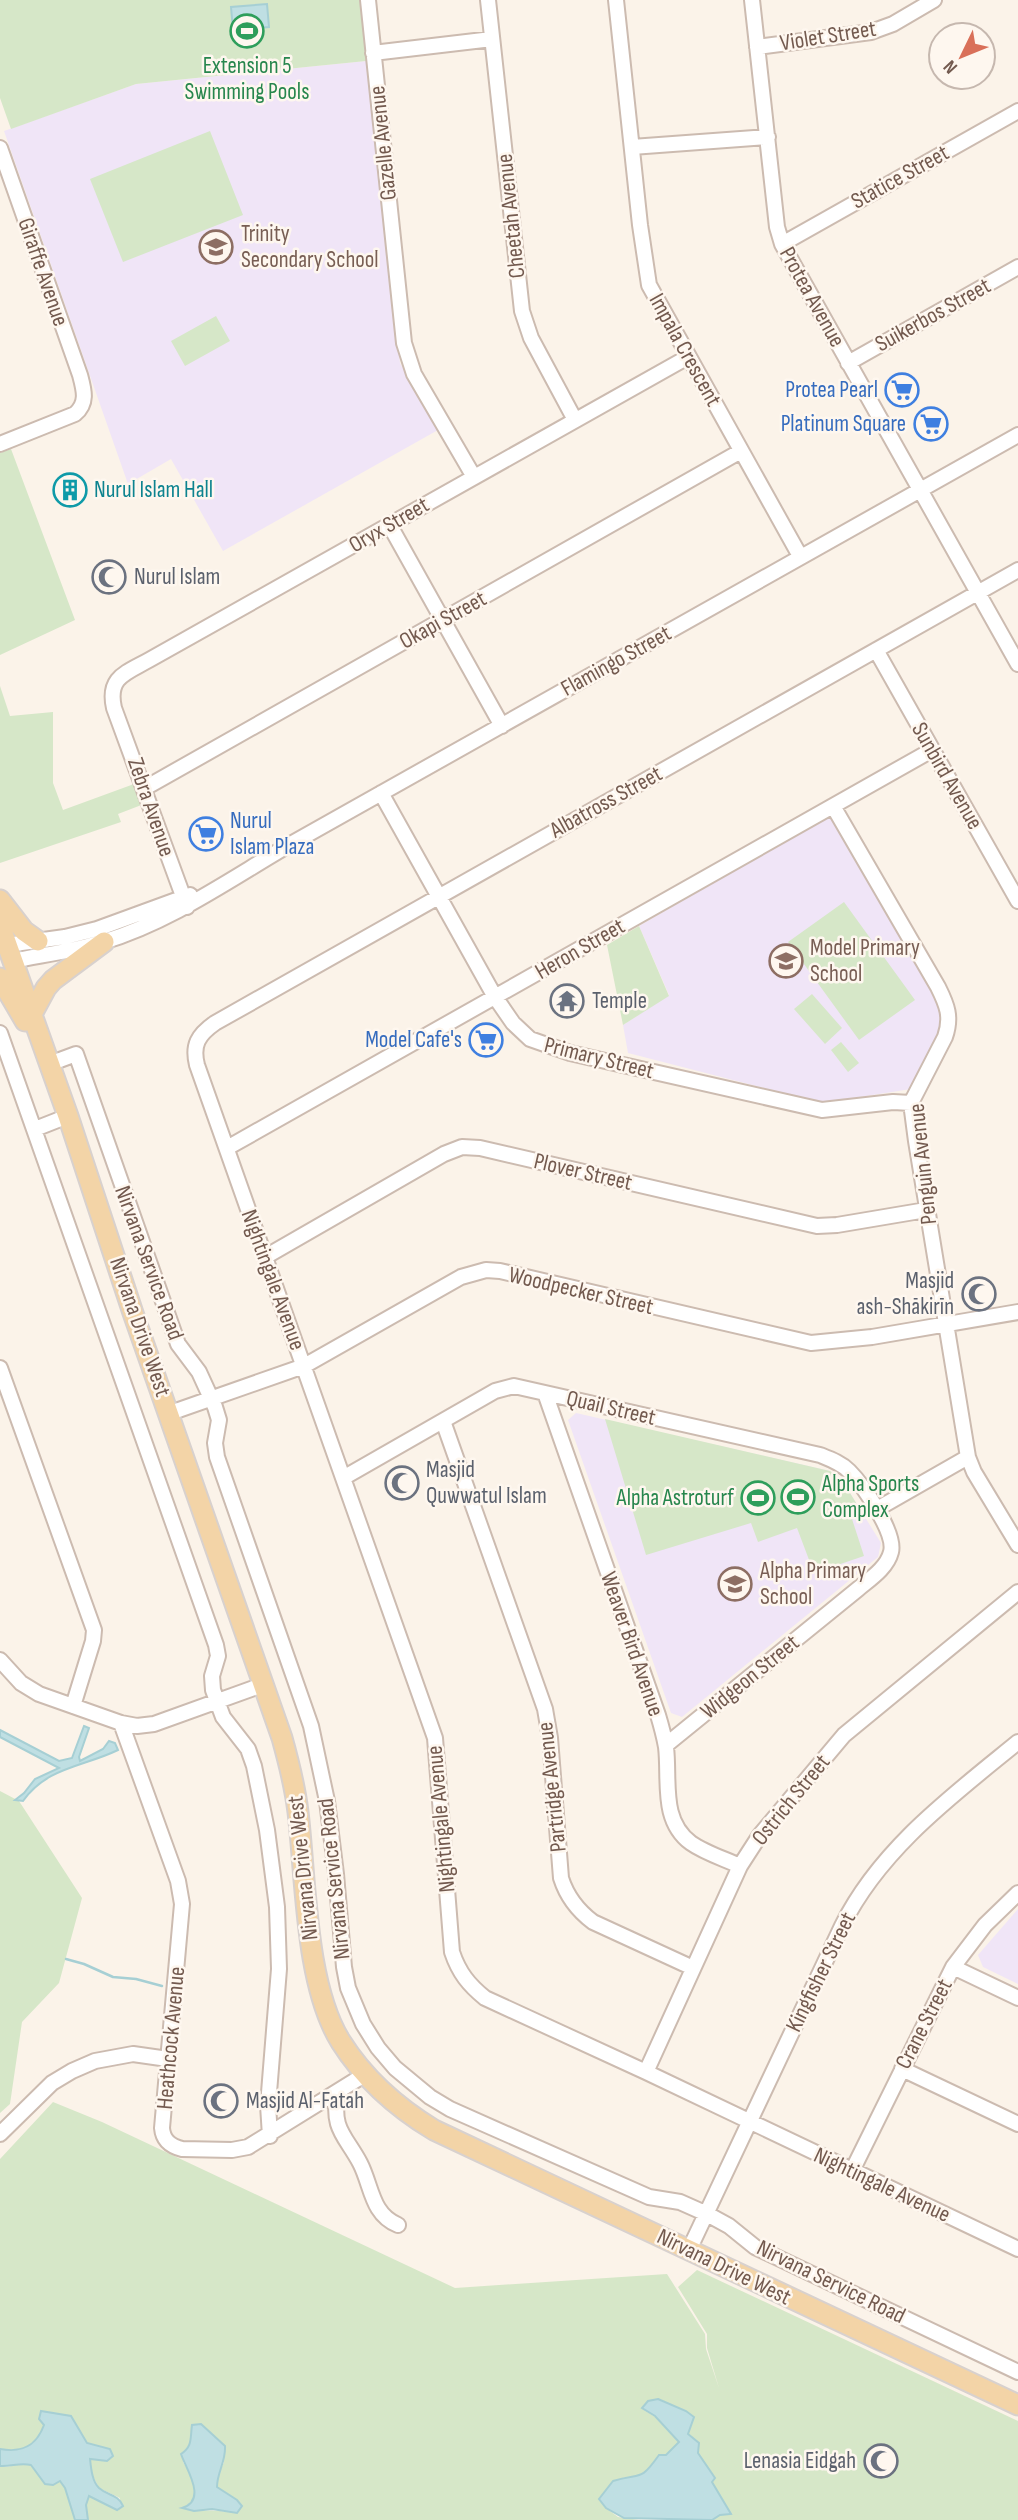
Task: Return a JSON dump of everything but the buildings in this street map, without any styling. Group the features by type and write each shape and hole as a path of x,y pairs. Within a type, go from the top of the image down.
{"main road":[{"path":"0,900 25,932 38,941"},
{"name":"Nirvana Drive West","path":"0,925 5,953 32,1014 133,1313 265,1684 293,1782 320,1992 340,2040 364,2075 400,2109 433,2130 1018,2406"},
{"path":"32,1014 53,980 104,942"},
{"path":"0,978 47,1058"}],"street":[{"name":"Gazelle Avenue","path":"368,0 406,351 414,374 474,477"},
{"name":"Cheetah Avenue","path":"488,0 522,311 531,338 575,421"},
{"name":"Impala Crescent","path":"616,0 649,285 800,556"},
{"name":"Protea Avenue","path":"752,0 777,227 782,244 1018,664"},
{"name":"Violet Street","path":"757,47 872,32 934,0"},
{"path":"373,53 492,39"},
{"name":"Statice Street","path":"782,244 1018,110"},
{"path":"632,146 768,136"},
{"name":"Giraffe Avenue","path":"0,148 80,375 85,397 83,405 75,414 0,444"},
{"name":"Suikerbos Street","path":"848,363 1018,267"},
{"name":"Oryx Street","path":"114,708 111,690 123,676 688,357"},
{"name":"Flamingo Street","path":"5,953 104,942 215,888 1018,435"},
{"name":"Okapi Street","path":"145,788 741,451"},
{"path":"389,524 502,726"},
{"name":"Albatross Street","path":"198,1038 215,1023 1018,570"},
{"name":"Sunbird Avenue","path":"876,650 1018,901"},
{"name":"Zebra Avenue","path":"114,708 185,902"},
{"name":"Heron Street","path":"227,1148 932,750"},
{"name":"Primary Street","path":"381,793 495,997 524,1035 537,1043 822,1110 893,1102 911,1103"},
{"name":"Penguin Avenue","path":"833,806 949,1010 946,1037 911,1103 926,1210 968,1457 974,1472 1018,1545"},
{"name":"Flamingo Street","path":"5,953 38,941 107,926 185,902"},
{"path":"0,1033 216,1645 218,1656 212,1682 217,1702 228,1726 248,1749 254,1766 267,1830 277,1907 279,1979 268,2105 271,2136"},
{"name":"Nightingale Avenue","path":"198,1038 195,1051 197,1065 435,1738 451,1942 457,1969 485,1998 1018,2249"},
{"name":"Nirvana Service Road","path":"47,1058 76,1054 178,1344 199,1372 219,1420 215,1443 217,1457 310,1726 337,1874 348,1988 363,2024 378,2048 414,2085 450,2109 649,2197 680,2203 706,2214 729,2225 755,2247 1018,2372"},
{"path":"35,1129 68,1116"},
{"name":"Plover Street","path":"265,1257 444,1154 462,1147 492,1151 817,1226 926,1210"},
{"name":"Woodpecker Street","path":"170,1413 304,1366 461,1277 486,1270 811,1343 832,1343 1018,1312"},
{"path":"0,1368 93,1630 93,1641 73,1706"},
{"name":"Quail Street","path":"343,1478 508,1386 830,1459 850,1471 877,1510"},
{"name":"Weaver Bird Avenue","path":"545,1393 658,1715 666,1745 669,1804 677,1828 694,1844 740,1866"},
{"name":"Partridge Avenue","path":"443,1421 545,1709 550,1738 561,1878 566,1893 583,1915 593,1922 693,1968"},
{"path":"877,1510 968,1457"},
{"name":"Widgeon Street","path":"666,1745 880,1570 889,1559 892,1547 877,1510"},
{"name":"Ostrich Street","path":"646,2072 740,1866 760,1835 844,1735 1018,1592"},
{"path":"0,1660 12,1675 29,1689 121,1723 137,1726 154,1724 265,1684"},
{"name":"Heathcock Avenue","path":"121,1723 180,1893 181,1916 162,2128 169,2144 182,2149 232,2150 248,2147 271,2136 364,2075"},
{"name":"Kingfisher Street","path":"689,2250 845,1919 858,1897 938,1807 1018,1742"},
{"name":"Crane Street","path":"852,2171 953,1967 985,1925 1018,1893"},
{"path":"953,1967 1018,1997"},
{"path":"0,2134 52,2083 72,2070 95,2061 133,2054 168,2059"},
{"path":"902,2070 1018,2124"},
{"path":"338,2093 334,2111 338,2125 360,2162 380,2213 387,2221 398,2225"}],"shaded area":[{"name":"Trinity Secondary School","path":"366,61 400,363 438,430 223,551 171,459 128,484 4,131 136,84"},
{"name":"Model Primary School","path":"833,814 948,1013 911,1089 822,1103 628,1053 623,1025 669,995 639,926"},
{"name":"Alpha Primary School","path":"576,1413 830,1471 842,1480 881,1543 878,1557 682,1717 671,1713 568,1420"},
{"path":"1018,1909 1018,1984 983,1967 978,1955"}],"green space":[{"path":"0,0 360,0 366,61 136,84 11,129 0,98"},
{"path":"210,131 243,215 123,262 90,179"},
{"path":"216,316 230,341 185,366 171,341"},
{"path":"11,449 75,620 0,655 0,453"},
{"path":"0,686 10,716 53,712 53,783 63,810 134,784 144,804 118,814 121,822 0,863"},
{"path":"844,902 915,1000 859,1040 788,942"},
{"path":"639,926 669,996 623,1025 607,945"},
{"path":"812,994 842,1028 825,1044 794,1009"},
{"path":"841,1042 859,1063 848,1072 831,1050"},
{"path":"605,1419 830,1471 842,1480 863,1514 852,1519 864,1556 814,1573 797,1528 758,1542 751,1523 646,1555"},
{"path":"0,1791 19,1801 82,1898 59,1983 22,2022 10,2104 0,2113"},
{"path":"53,2102 102,2122 455,2288 667,2274 705,2334 706,2349 719,2388 707,2348 707,2334 678,2287 697,2270 1018,2421 1018,2520 712,2520 720,2515 731,2514 711,2481 715,2478 698,2453 699,2443 657,2418 679,2442 666,2455 659,2455 644,2472 623,2478 606,2508 618,2517 639,2520 88,2520 86,2505 89,2496 117,2510 120,2498 99,2488 92,2474 87,2443 71,2416 44,2425 37,2439 27,2447 15,2450 0,2449 0,2159","holes":["201,2424 224,2462 217,2478 217,2487 230,2495 228,2512 183,2508 189,2504 194,2493 190,2474 183,2462 192,2442 191,2433"]},
{"path":"23,2463 31,2465 45,2484 60,2481 65,2488 75,2520 0,2520 0,2466"}],"water":[{"path":"267,4 269,27 233,30 231,7"},
{"path":"84,1726 89,1728 80,1761 103,1749 109,1741 115,1743 118,1750 54,1774 23,1801 15,1800 35,1779 59,1768 0,1737 0,1730 59,1761 72,1758"},
{"path":"658,2399 694,2417 688,2434 699,2443 698,2453 715,2478 712,2482 731,2514 720,2515 712,2520 624,2518 606,2508 599,2499 613,2481 643,2473 659,2455 666,2455 679,2442 655,2416 642,2408 648,2401"},
{"path":"41,2411 71,2416 87,2443 110,2449 113,2456 107,2461 90,2459 92,2474 99,2488 118,2499 123,2506 117,2510 89,2496 86,2505 88,2520 75,2520 65,2488 60,2481 53,2485 45,2484 31,2465 0,2466 0,2449 21,2449 37,2439 44,2425 39,2419"},
{"path":"201,2424 225,2446 217,2487 242,2506 237,2513 182,2508 190,2504 194,2491 181,2454 189,2445 192,2425"}],"waterway":[{"path":"66,1959 113,1977 136,1979 162,1986"}],"place":[{"name":"Extension 5 Swimming Pools","path":"247,31"},
{"name":"Trinity Secondary School","path":"216,247"},
{"name":"Protea Pearl","path":"902,390"},
{"name":"Platinum Square","path":"931,424"},
{"name":"Nurul Islam Hall","path":"70,490"},
{"name":"Nurul Islam","path":"109,577"},
{"name":"Nurul Islam Plaza","path":"206,834"},
{"name":"Model Primary School","path":"786,961"},
{"name":"Temple","path":"567,1001"},
{"name":"Model Cafe's","path":"486,1040"},
{"name":"Masjid ash-Shākirīn","path":"979,1294"},
{"name":"Masjid Quwwatul Islam","path":"402,1483"},
{"name":"Alpha Sports Complex","path":"798,1497"},
{"name":"Alpha Astroturf","path":"758,1498"},
{"name":"Alpha Primary School","path":"735,1584"},
{"name":"Masjid Al-Fatah","path":"221,2101"},
{"name":"Lenasia Eidgah","path":"881,2461"}]}
